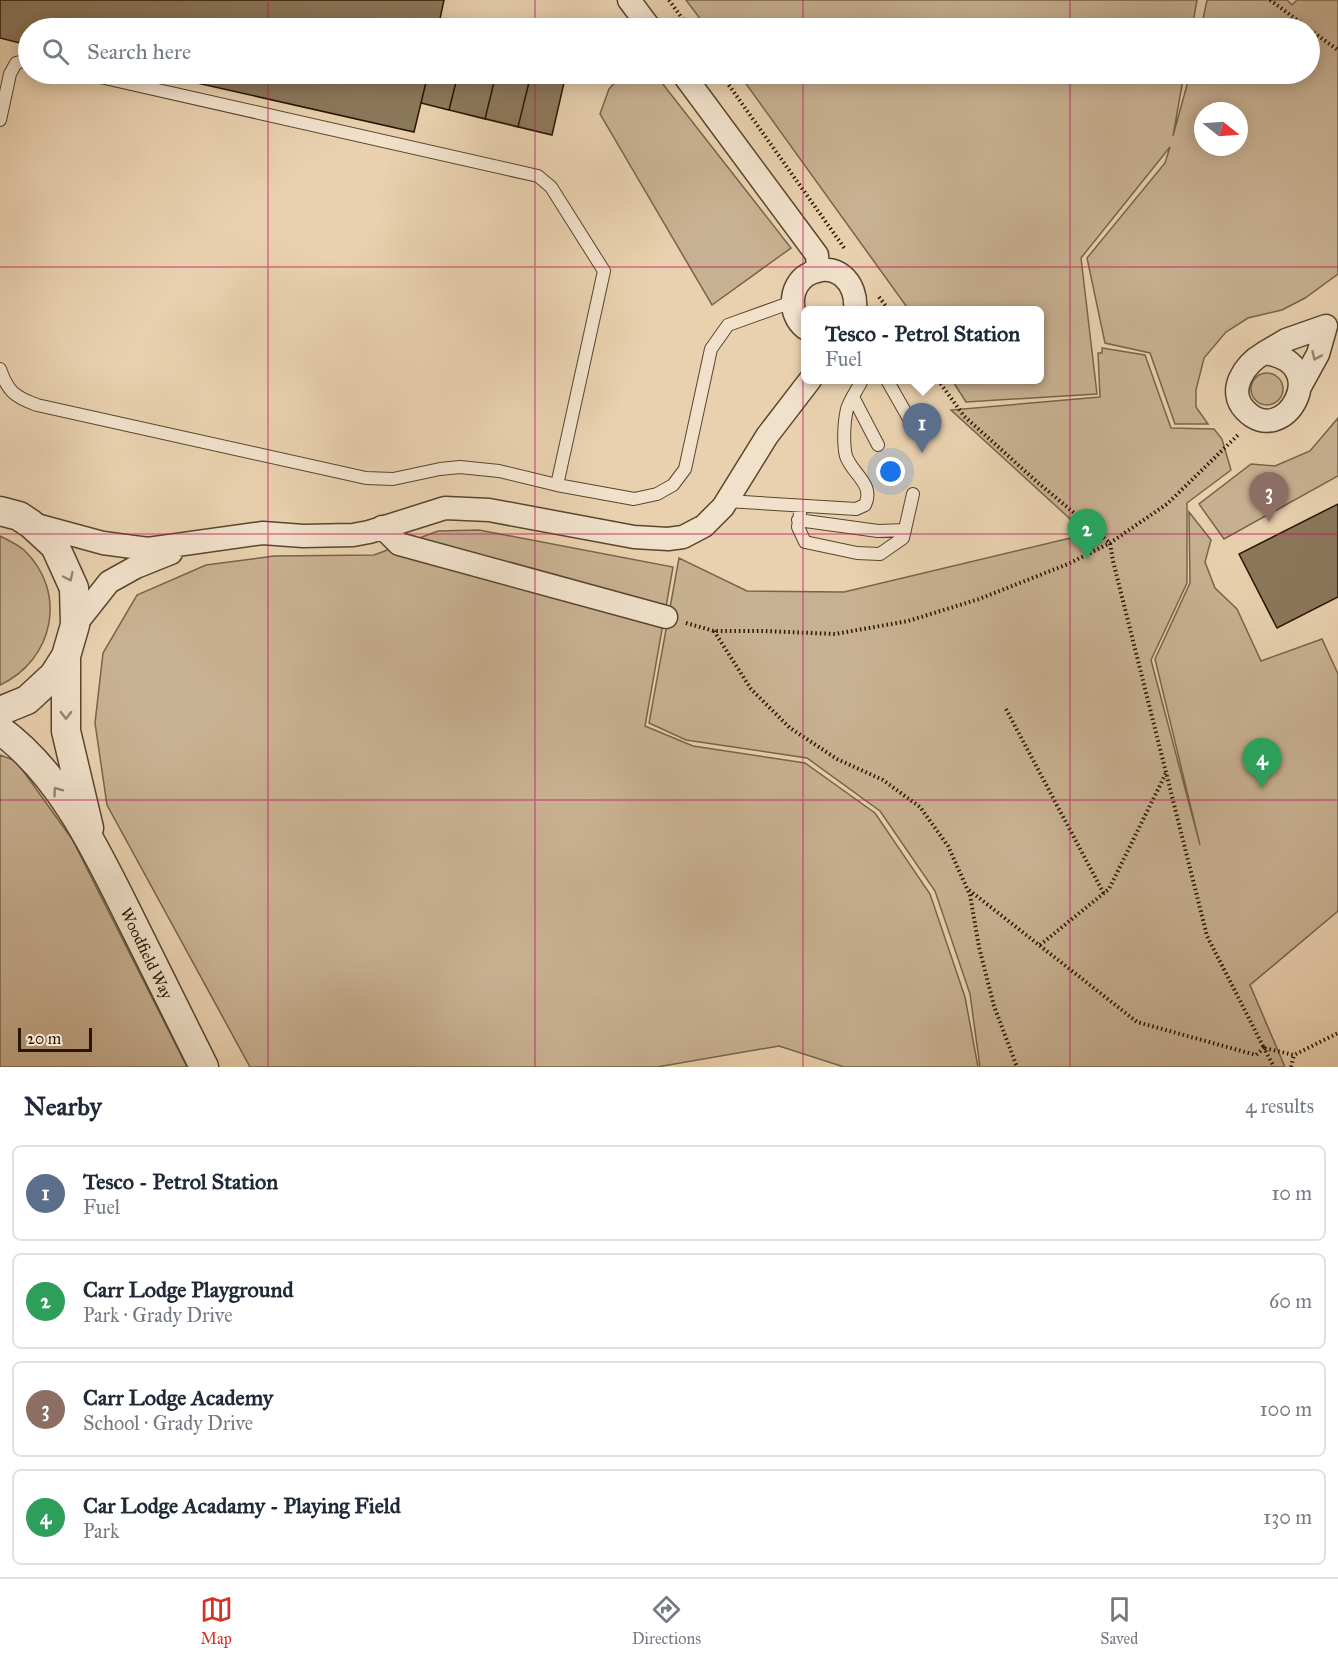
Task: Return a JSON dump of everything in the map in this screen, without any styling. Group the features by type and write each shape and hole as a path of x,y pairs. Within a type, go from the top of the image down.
{"street":[{"path":"629,0 642,18"},
{"path":"690,84 817,255 818,271"},
{"path":"801,324 795,316 792,302 794,292 799,282 807,275 818,271 832,271 842,275 850,282 856,297 855,306"},
{"path":"1332,321 1301,385 1293,409 1282,417 1268,420 1255,419 1243,409 1237,398 1243,369 1254,359 1286,340 1332,321"},
{"path":"1264,353 1277,355 1289,362 1301,385"},
{"path":"13,514 104,543 148,549 263,533 303,536 353,535 446,508 489,510 634,537 668,539 683,537 704,526 727,501 767,436 806,384"},
{"path":"0,711 27,700 54,675 66,656 75,625 74,588 55,546 13,514"},
{"path":"382,527 399,544 666,617"},
{"path":"75,625 109,582 136,567 200,541"},
{"name":"Woodfield Way","path":"66,656 66,731 91,839"},
{"name":"Woodfield Way","path":"0,730 21,745 91,839 204,1067"}],"lane":[{"path":"0,120 10,74 18,62"},
{"path":"131,84 538,176 551,187 604,271 557,485"},
{"path":"0,369 12,392 19,398 37,405 366,477 393,479 460,466 499,471 557,485 634,499 657,494 673,485 685,469 711,349 728,325 792,302"},
{"path":"727,501 856,509 865,506 868,498 867,488 847,458 844,444 847,408 860,384"},
{"path":"889,384 912,424"},
{"path":"853,397 878,445"},
{"path":"801,506 798,526 804,543 857,553 880,554 903,538 913,494"},
{"path":"798,520 878,531 905,530"}],"path":[{"path":"669,0 682,18"},
{"path":"1270,0 1294,18"},
{"path":"1320,37 1338,50"},
{"path":"728,84 848,254"},
{"path":"875,292 886,306"},
{"path":"941,384 964,416 1110,543 1207,936 1274,1067"},
{"path":"666,617 714,631 835,634 908,621 979,599 1068,564 1110,543 1167,504 1255,419"},
{"path":"714,631 751,689 790,729 837,759 883,780 920,807 948,846 970,895 979,947 994,1006 1017,1067"},
{"path":"1006,709 1104,894"},
{"path":"1040,945 1109,889 1166,773"},
{"path":"967,888 1137,1022 1256,1055 1264,1048"},
{"path":"1264,1048 1294,1055 1338,1033"},
{"path":"1291,1067 1294,1055"}],"shaded area":[{"path":"686,0 1197,0 1194,18 700,18"},
{"path":"1207,0 1287,0 1292,5 1297,0 1338,0 1338,274 1305,298 1282,310 1248,318 1226,332 1204,358 1196,390 1196,407 1208,424 1175,424 1150,353 1105,343 1087,258 1165,163 1170,147 1081,258 1097,394 966,402 955,384 1044,384 1044,306 906,306 746,84 1182,84 1173,136 1187,84 1320,84 1320,18 1203,18"},
{"path":"614,84 663,84 791,248 712,305 600,114 609,89"},
{"path":"1102,348 1145,355 1171,428 1214,429 1222,439 1231,470 1187,503 1187,583 1151,660 1200,845 1155,659 1190,583 1189,512 1211,540 1205,562 1215,588 1237,609 1261,661 1322,639 1338,674 1338,911 1250,985 1285,1067 980,1067 970,994 935,891 880,811 807,758 686,740 649,723 679,558 747,591 844,592 1083,535 1068,517 951,410 1100,397 1098,353 1102,353"},
{"path":"1267,373 1278,378 1283,389 1278,400 1267,405 1256,400 1251,389 1256,378"},
{"path":"1338,418 1338,476 1224,539 1199,504 1251,464 1275,466 1310,451"},
{"path":"479,530 673,567 645,726 693,746 805,763 875,813 930,894 965,997 978,1067 844,1067 779,1046 657,1067 250,1067 107,805 95,723 103,653 137,595 206,565 274,556 374,555 438,531"},
{"path":"0,536 24,550 38,567 46,585 50,605 49,624 43,642 33,659 18,674 0,685"},
{"path":"0,755 16,761 72,839 187,1067 0,1067"}],"building":[{"path":"0,0 444,0 440,18 18,18 18,42 0,38"},
{"path":"201,84 426,84 414,132"},
{"path":"426,84 456,84 449,110 421,103"},
{"path":"456,84 564,84 552,135 449,110"},
{"path":"456,84 494,84 485,119 449,110"},
{"path":"494,84 529,84 518,127 485,119"},
{"path":"529,84 564,84 552,135 518,127"},
{"path":"1338,504 1338,597 1277,628 1239,554"}],"place":[{"name":"Tesco - Petrol Station","path":"922,453"},
{"name":"Carr Lodge Academy","path":"1269,522"},
{"name":"Carr Lodge Playground","path":"1087,559"},
{"name":"Car Lodge Acadamy - Playing Field","path":"1262,788"}]}
